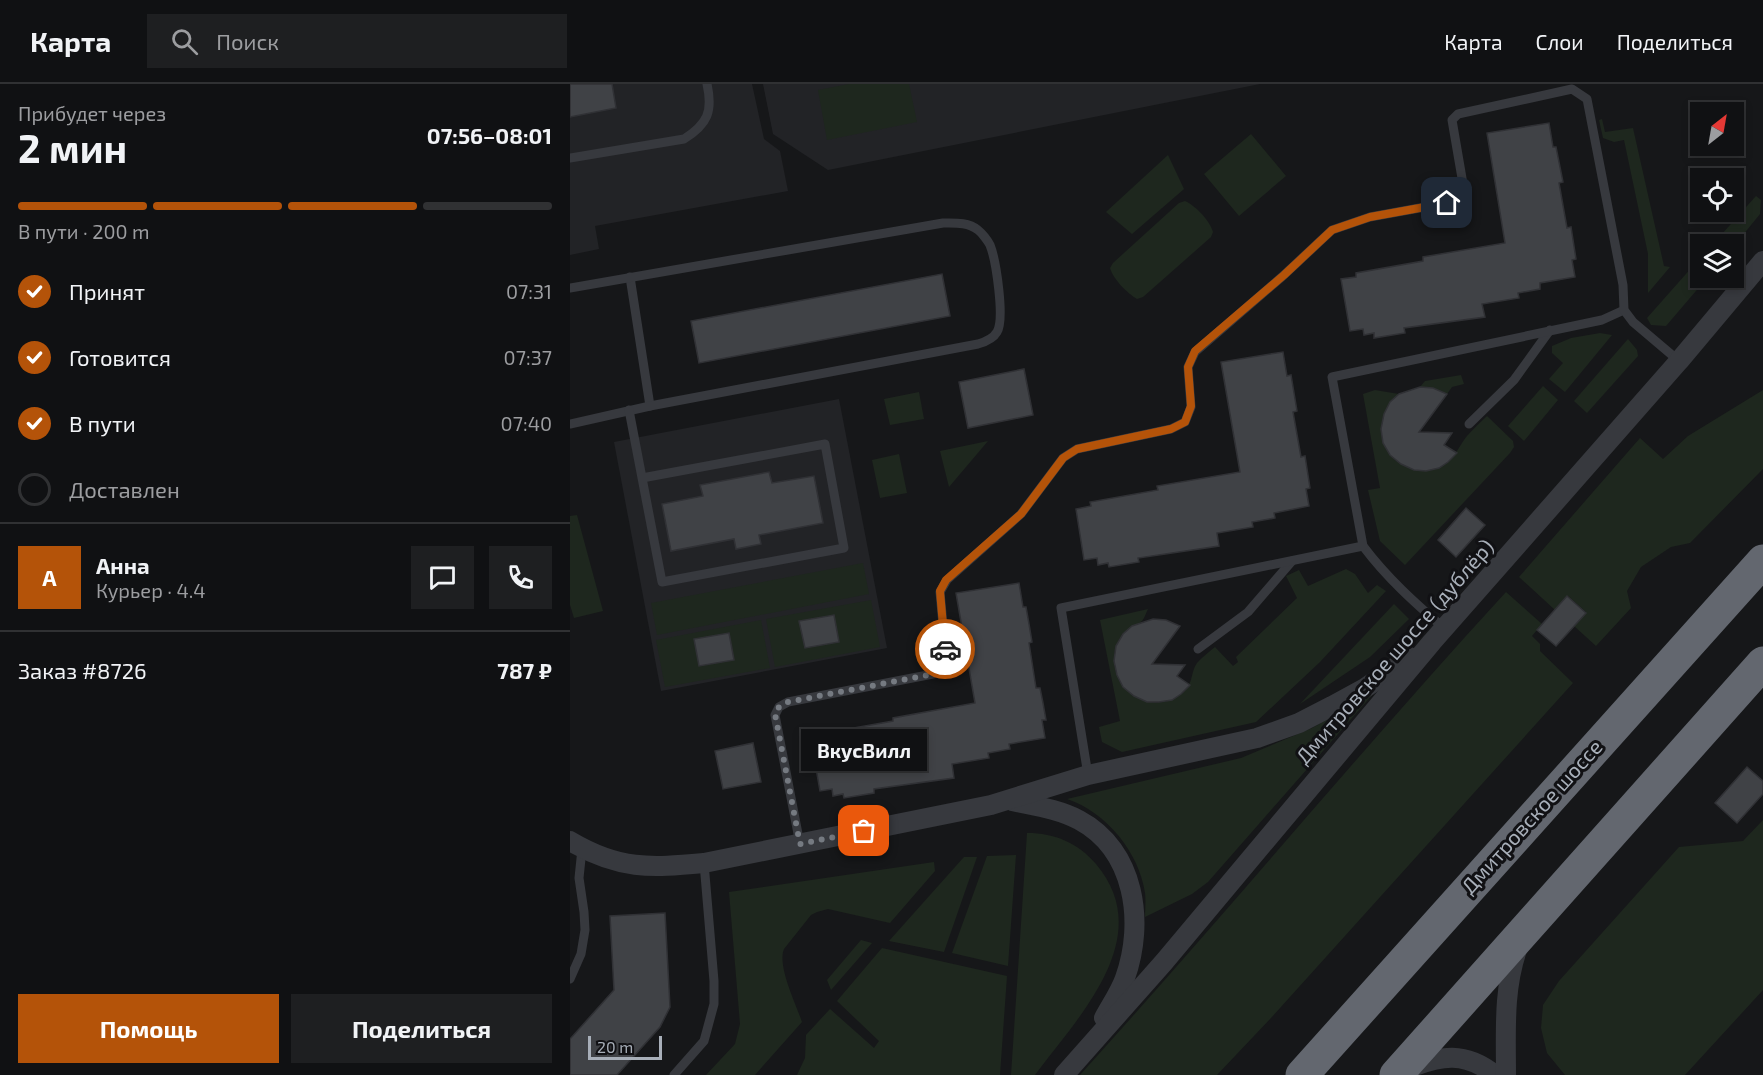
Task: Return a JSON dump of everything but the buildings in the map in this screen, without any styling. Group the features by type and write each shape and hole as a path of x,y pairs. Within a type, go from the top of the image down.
{"highway":[{"name":"Дмитровское шоссе","path":"1302,1075 1763,561"},
{"path":"1398,1074 1763,663"}],"street":[{"name":"Дмитровское шоссе (дублёр)","path":"1064,1075 1164,962 1438,635 1679,361 1763,261"},
{"path":"576,845 613,861 645,867 704,863 1010,801 1088,775 1225,747 1299,723 1365,688 1438,635"},
{"path":"1010,801 1060,811 1080,821 1102,837 1114,852 1130,886 1136,925 1129,967 1113,1002 1084,1053"},
{"path":"1506,1075 1507,993 1511,966 1524,932"},
{"path":"1398,1074 1432,1060 1453,1056 1477,1063 1495,1075"}],"lane":[{"path":"570,158 684,139 697,130 708,116 710,99 707,84"},
{"path":"800,844 775,714 779,707 788,702 933,674 942,668 946,658 940,591 946,580 1021,514 1063,458 1077,449 1171,429 1185,422 1191,406 1188,367 1195,351 1284,275 1332,230 1370,217 1447,203 1459,197 1463,184 1452,120 1458,114 1572,89 1587,99 1623,285 1624,310 1633,322 1679,361"},
{"path":"570,288 943,223 961,223 978,230 989,244 994,260 1000,315 1000,325 996,334 988,341 629,410 570,424"},
{"path":"630,277 650,406"},
{"path":"1438,635 1363,546 1332,376 1602,320 1624,310"},
{"path":"1469,424 1514,380 1550,330"},
{"path":"629,410 642,478 662,582 844,548 825,444 642,478"},
{"path":"1088,775 1061,608 1363,546"},
{"path":"1198,649 1248,612 1292,561"},
{"path":"570,979 581,954 585,930 576,845"},
{"path":"674,1075 704,1041 714,1004 704,863"}],"shaded area":[{"path":"570,84 752,84 764,139 780,151 788,191 595,226 599,249 570,255"},
{"path":"763,84 1260,84 828,170 773,134"},
{"path":"849,84 909,84 917,122 827,140 818,90"},
{"path":"1602,119 1605,132 1633,128 1664,266 1670,267 1648,293 1648,254 1624,140 1614,142 1603,138 1599,120"},
{"path":"1251,134 1286,176 1239,216 1204,174"},
{"path":"1168,155 1184,189 1132,234 1106,212"},
{"path":"1756,196 1761,200 1760,214 1744,234 1722,234 1733,222 1744,222 1744,209"},
{"path":"1185,201 1194,206 1206,219 1213,232 1211,237 1143,297 1137,299 1114,277 1110,268 1179,203"},
{"path":"1690,269 1690,288 1698,288 1666,326 1651,325 1647,318"},
{"path":"1600,333 1612,335 1565,392 1549,379 1563,363 1552,353 1552,346 1571,338"},
{"path":"1628,339 1637,350 1638,356 1587,413 1574,401"},
{"path":"1461,375 1464,384 1452,387 1447,394 1433,388 1420,387 1425,381"},
{"path":"1543,386 1558,400 1524,441 1508,426"},
{"path":"1375,390 1399,394 1389,406 1384,418 1382,431 1384,444 1389,454 1398,463 1411,468 1427,469 1446,463 1453,457 1467,436 1487,416 1513,441 1514,447 1510,453 1405,565 1380,541 1368,490 1380,488 1363,394"},
{"path":"1763,390 1763,469 1690,543 1671,547 1641,567 1627,591 1631,608 1596,646 1574,626 1586,612 1568,596 1555,610 1519,577 1640,438 1663,459 1688,436"},
{"path":"919,392 924,419 890,425 884,399"},
{"path":"839,399 887,648 661,691 614,442"},
{"path":"988,441 949,487 940,451"},
{"path":"899,454 907,493 880,498 872,460"},
{"path":"577,515 603,611 574,618 570,605 570,516"},
{"path":"863,563 869,594 657,635 651,603"},
{"path":"1346,569 1355,574 1368,593 1377,585 1386,591 1320,662 1256,722 1122,752 1102,742 1099,727 1120,721 1100,620 1148,609 1142,621 1123,634 1115,652 1114,662 1120,680 1132,694 1151,702 1167,701 1177,697 1185,690 1197,663 1215,647 1233,666 1238,662 1236,657 1297,598 1286,576 1299,570 1308,586"},
{"path":"1506,592 1542,624 1532,636 1540,644 1540,651 1573,683 1217,1075 1080,1075 1399,712"},
{"path":"871,600 880,647 775,667 766,619"},
{"path":"1394,604 1409,619 1370,657 1300,704"},
{"path":"761,620 770,668 665,687 656,640"},
{"path":"1373,694 1208,882 1192,894 1145,917 1142,878 1128,849 1095,813 1067,799 1241,758 1312,728"},
{"path":"1763,820 1763,990 1685,1075 1565,1075 1547,1053 1541,1028 1543,1005 1559,981 1679,847 1743,841"},
{"path":"1027,833 1056,837 1082,850 1096,864 1113,892 1119,920 1115,948 1105,975 1090,1002 1035,1075 1011,1075"},
{"path":"1016,855 1008,966 952,953 987,856"},
{"path":"964,857 977,857 944,952 889,941"},
{"path":"934,862 935,871 890,923 828,909 811,915 784,949 783,956 785,975 802,1022 755,1075 706,1075 735,1044 740,1024 729,892"},
{"path":"861,940 872,943 831,990 827,980"},
{"path":"882,948 1007,976 1000,1075 797,1075 805,1058 806,1035 830,1009 874,1048 879,1041 837,1001"}],"way so far":[{"path":"864,831 800,844 775,714 779,707 788,702 933,674 942,668 946,658 945,649"}],"place":[{"name":"ВкусВилл","path":"864,831"}],"route":[{"path":"945,649 940,591 946,580 1021,514 1063,458 1077,449 1171,429 1185,422 1191,406 1188,367 1195,351 1284,275 1332,230 1370,217 1447,203"}]}
